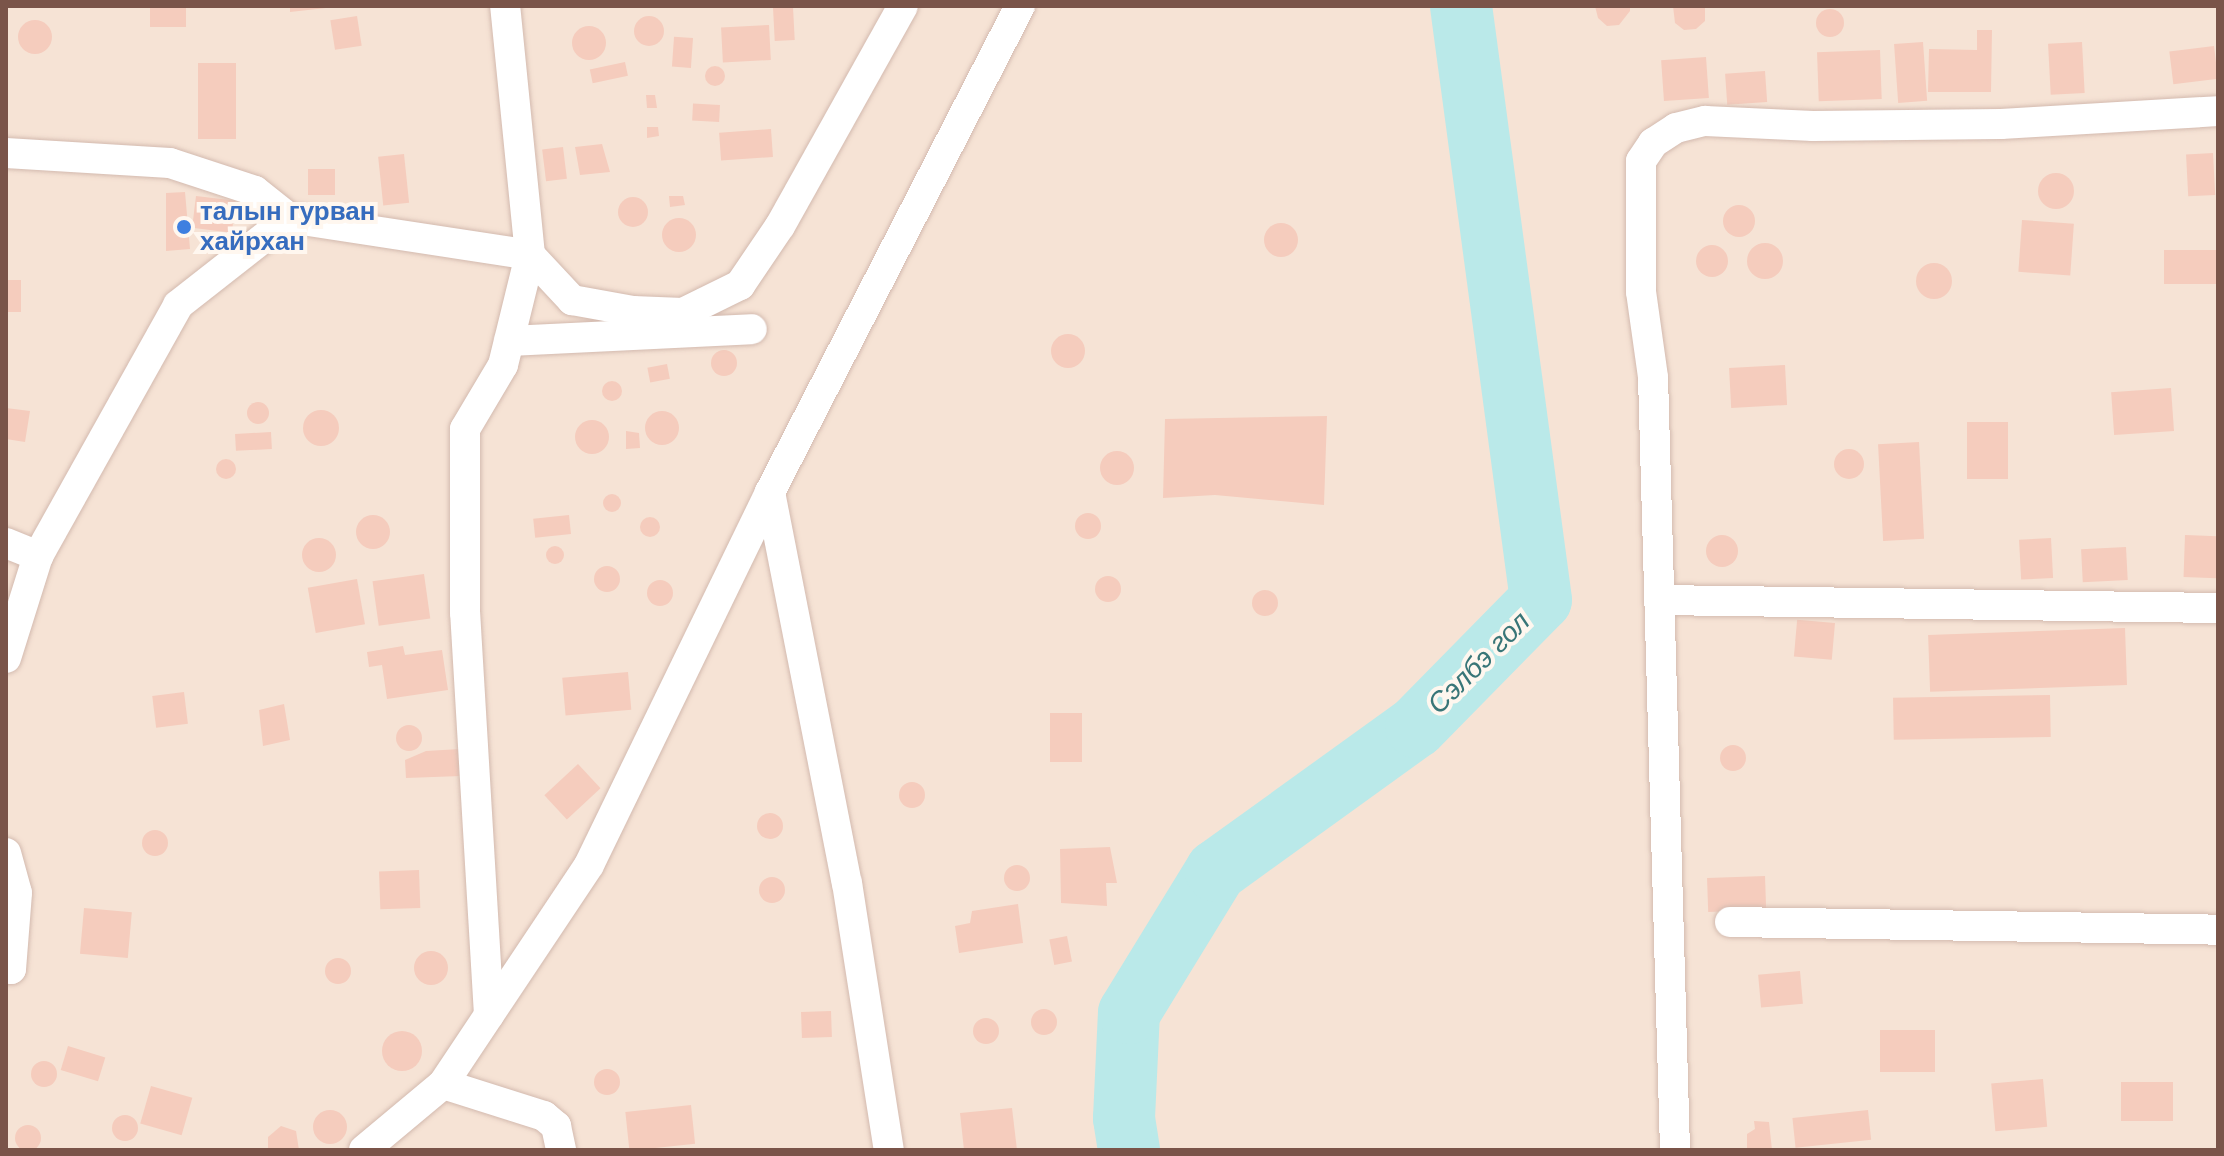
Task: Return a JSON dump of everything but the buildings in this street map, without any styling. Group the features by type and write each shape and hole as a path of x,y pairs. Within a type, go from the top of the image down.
{"street":[{"path":"489,1015 465,613 465,429 503,365 530,255 505,6"},
{"path":"6,153 170,163 255,191 289,218 530,255 572,300 633,311 683,313 740,285 780,226 903,6"},
{"path":"364,1150 443,1084 589,865 770,492 1020,6"},
{"path":"1675,1150 1653,377 1641,292 1641,161 1653,143 1676,128 1705,121 1813,126 2001,124 2218,111"},
{"path":"6,658 38,556 178,305 289,218"},
{"path":"511,332 752,329"},
{"path":"770,492 847,883 889,1150"},
{"path":"6,543 38,556"},
{"path":"1659,600 2218,608"},
{"path":"6,853 17,893 11,969 6,968"},
{"path":"1730,922 2218,930"},
{"path":"443,1084 544,1116 556,1126 561,1150"}],"shaded area":[{"path":"6,6 2218,6 2218,1150 6,1150"}],"waterway":[{"name":"Сэлбэ гол","path":"1129,1150 1124,1118 1129,1013 1216,871 1416,727 1541,600 1461,6"}],"place":[{"name":"талын гурван хайрхан","path":"184,227"}]}
